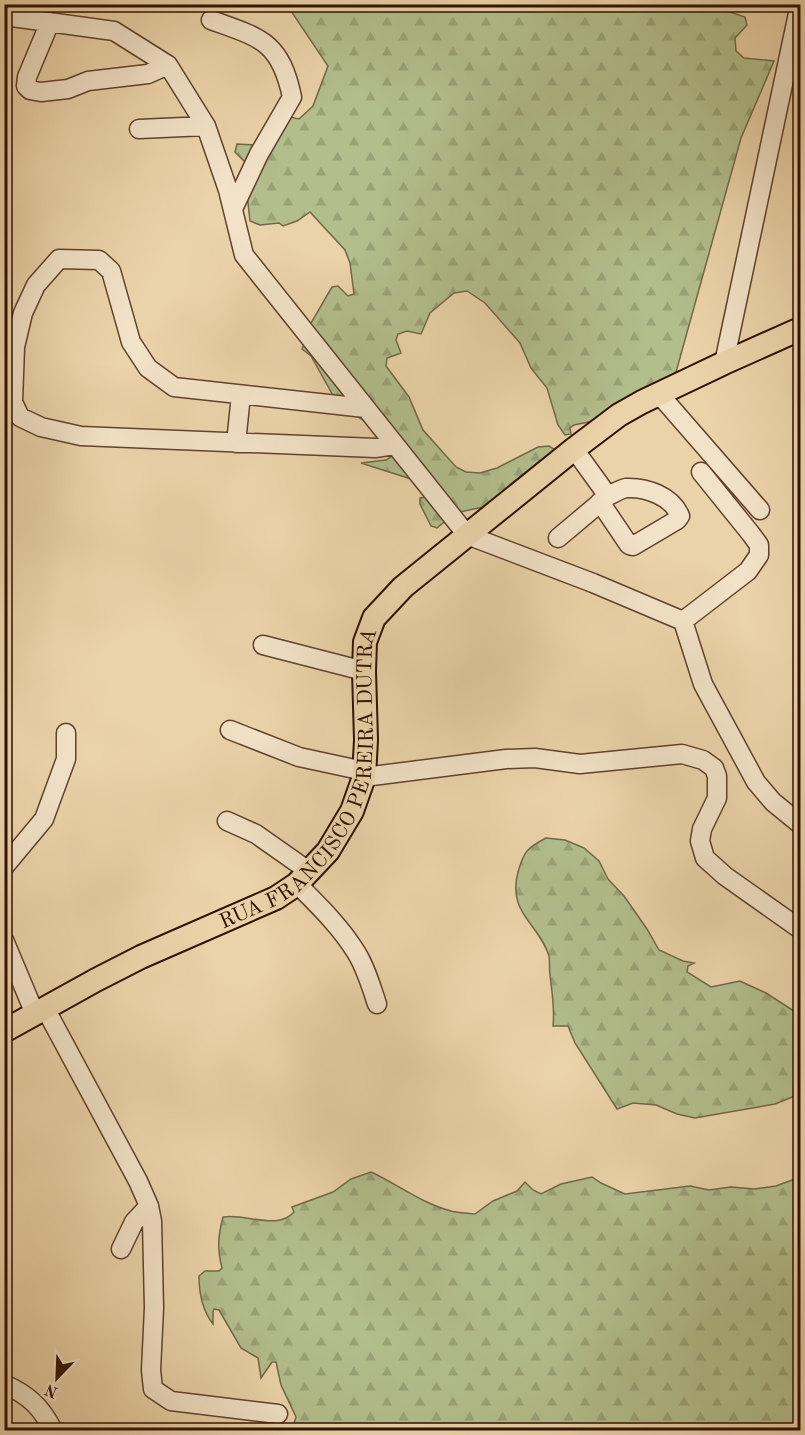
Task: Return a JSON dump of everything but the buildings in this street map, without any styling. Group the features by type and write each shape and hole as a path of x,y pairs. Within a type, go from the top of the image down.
{"main road":[{"name":"RUA FRANCISCO PEREIRA DUTRA","path":"4,1031 141,957 276,898 304,878 328,851 352,811 364,774 365,642 374,618 403,587 619,415 724,363 801,329"}],"street":[{"path":"724,363 800,4"},
{"path":"4,13 12,17 114,31 168,65 206,126 233,209 244,255 467,535 683,621 703,684 756,782 773,802 801,824"},
{"path":"211,20 246,33 274,50 281,61 292,97 259,154 233,209"},
{"path":"50,22 27,77 26,86 30,90 41,92 68,89 88,81 148,74 168,65"},
{"path":"140,129 206,126"},
{"path":"365,408 174,387 148,368 131,342 111,271 99,260 59,259 36,285 23,313 15,347 13,402 20,417 41,427 81,436 375,448 395,445"},
{"path":"236,443 241,394"},
{"path":"659,394 760,510"},
{"path":"558,538 604,499 574,449"},
{"path":"683,621 748,571 759,555 759,545 701,472"},
{"path":"263,645 364,671"},
{"path":"230,730 299,757 364,774 506,759 535,758 580,764 682,754 704,760 714,768 718,783 717,798 702,829 700,841 705,858 725,876 801,929"},
{"path":"4,867 44,819 66,759 66,733"},
{"path":"226,821 256,834 304,878 356,951 368,976 377,1004"},
{"path":"4,940 40,1011 138,1181 149,1206 154,1255 151,1370 153,1389 171,1401 278,1414"},
{"path":"121,1249 134,1222 149,1206"},
{"path":"4,1384 20,1391 43,1411 53,1431"}],"green space":[{"path":"287,5 709,5 745,17 747,25 735,38 736,51 744,58 774,61 741,138 673,383 603,419 574,425 570,428 571,434 565,435 558,425 547,388 531,368 520,343 485,303 467,291 454,293 430,313 421,334 407,331 398,334 396,340 401,353 387,358 386,366 409,397 423,430 456,467 466,472 480,473 497,468 538,447 549,446 557,451 488,506 455,513 437,528 431,526 420,504 420,498 428,497 411,479 361,463 386,460 395,454 365,421 339,406 311,356 302,349 311,323 332,287 338,286 348,296 354,294 350,263 345,250 310,212 297,221 283,226 279,223 260,225 250,221 246,184 252,169 235,152 237,144 256,145 290,117 299,119 313,106 328,66"},
{"path":"546,838 565,840 584,848 599,861 608,879 624,896 659,950 683,961 694,963 688,966 687,972 711,987 740,981 766,993 800,1015 800,1094 775,1104 695,1118 677,1114 656,1105 633,1103 617,1109 575,1043 568,1026 553,1026 549,956 520,908 517,898 516,886 522,859 530,848"},
{"path":"371,1172 441,1208 475,1214 493,1201 517,1191 525,1182 541,1194 561,1184 592,1177 625,1194 690,1186 709,1190 731,1187 754,1189 776,1186 800,1177 800,1430 287,1430 293,1426 296,1417 281,1385 276,1362 272,1362 261,1378 258,1358 241,1348 219,1310 214,1309 213,1324 209,1319 202,1301 199,1276 205,1271 219,1271 222,1268 219,1242 223,1217 270,1221 287,1218 294,1212 292,1207 333,1192 351,1179"}]}
